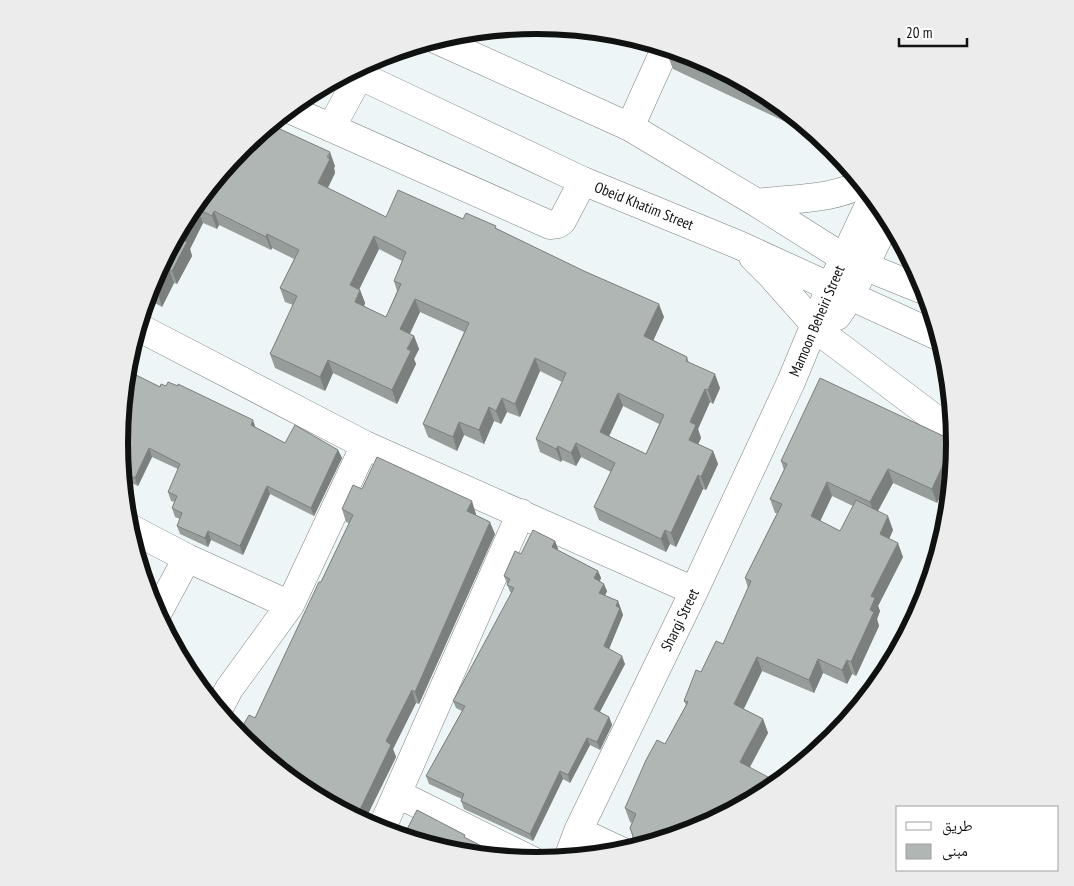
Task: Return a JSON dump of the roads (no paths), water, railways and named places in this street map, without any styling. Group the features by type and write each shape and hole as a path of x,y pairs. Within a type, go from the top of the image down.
{"street":[{"path":"447,44 630,127 854,262 915,287"},
{"path":"630,127 663,53"},
{"name":"Obeid Khatim Street","path":"357,75 583,181 739,245 931,334"},
{"path":"331,128 352,78"},
{"path":"296,112 550,225 558,224 562,221 583,181"},
{"path":"757,203 813,198 856,186"},
{"name":"Mamoon Beheiri Street","path":"791,382 840,293 854,262 870,206"},
{"name":"Mamoon Beheiri Street","path":"854,262 882,224"},
{"path":"739,245 772,275 819,331 945,426"},
{"path":"144,330 366,445 694,591"},
{"name":"Shargi Street","path":"571,850 578,831 694,591 791,382"},
{"path":"221,704 229,690 290,605 366,445"},
{"path":"385,823 521,513"},
{"path":"138,532 187,558 290,605"},
{"path":"161,605 187,558"},
{"path":"398,794 514,851"},
{"path":"578,831 609,845"}]}
